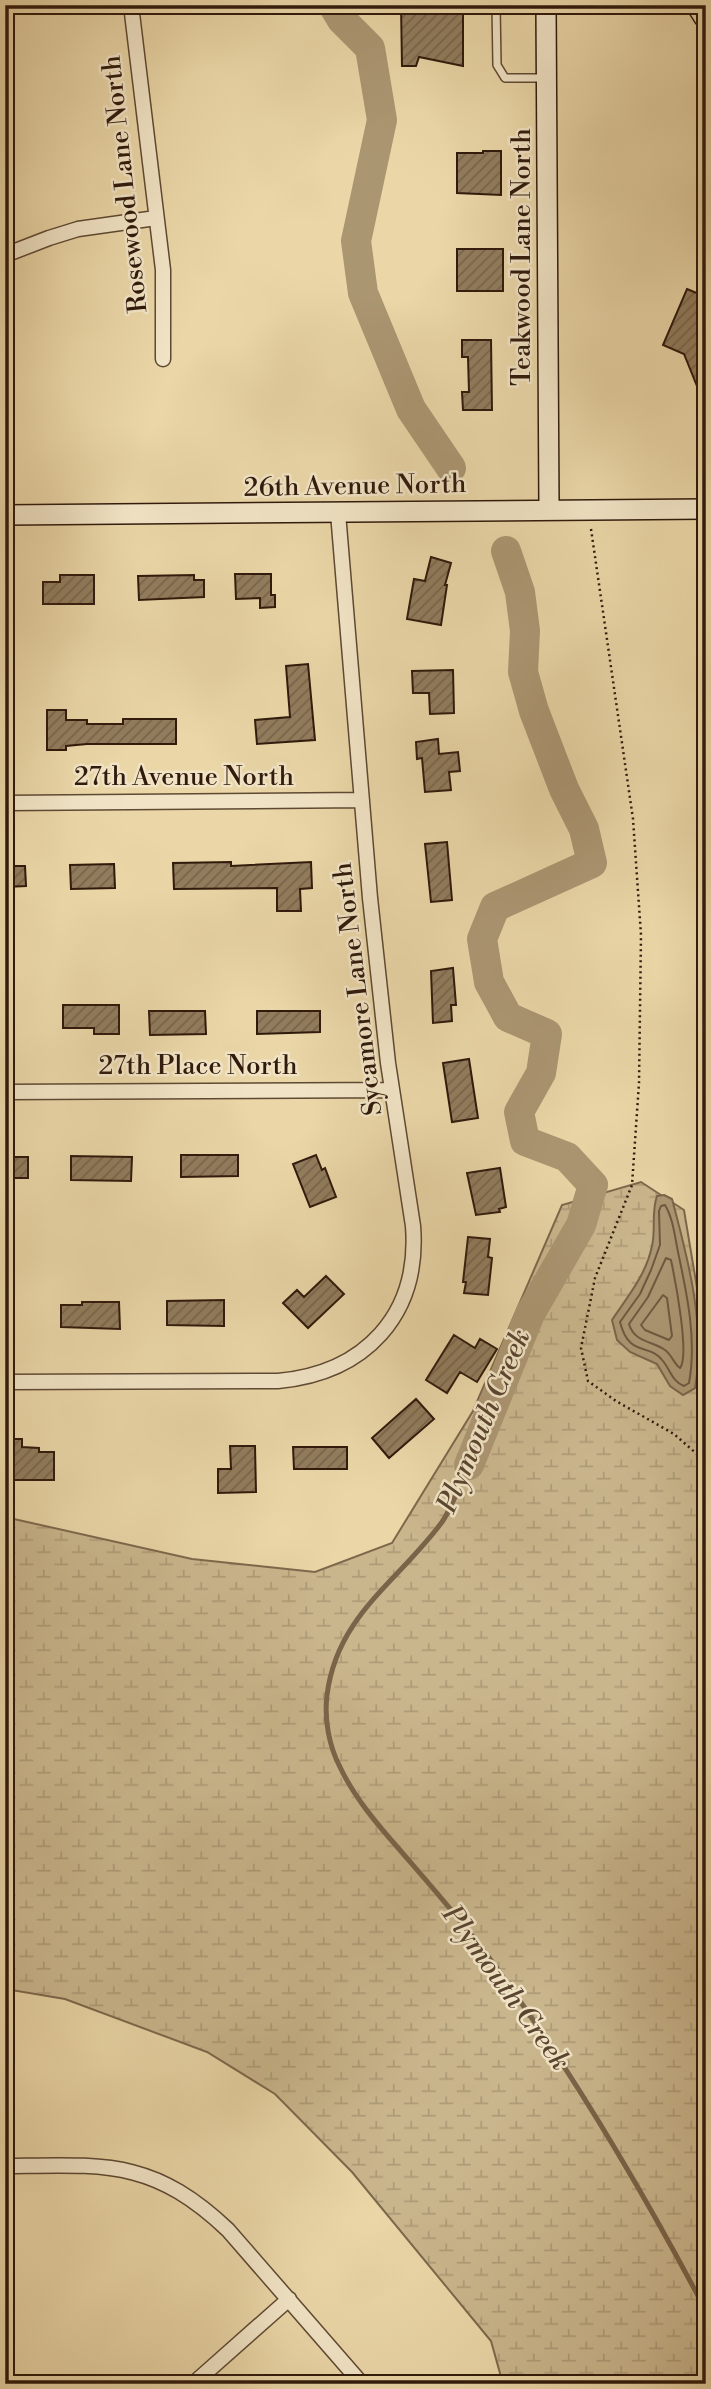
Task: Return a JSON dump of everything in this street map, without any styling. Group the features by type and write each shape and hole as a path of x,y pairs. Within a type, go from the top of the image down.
{"highway":[{"path":"699,5 706,16"}],"street":[{"name":"Rosewood Lane North","path":"131,5 163,270 163,359"},
{"name":"Teakwood Lane North","path":"546,5 549,509"},
{"path":"5,255 78,229 156,218"},
{"name":"26th Avenue North","path":"5,515 706,509"},
{"name":"Sycamore Lane North","path":"5,1382 278,1381 303,1378 328,1371 372,1344 402,1301 415,1251 392,1090 370,898 338,513"},
{"name":"27th Avenue North","path":"5,803 362,800"},
{"name":"27th Place North","path":"5,1092 392,1090"},
{"path":"5,2166 120,2168 151,2177 178,2190 205,2208 228,2230 362,2384"},
{"path":"193,2384 289,2300"}],"lane":[{"path":"496,5 497,65 505,78 547,78"}],"path":[{"path":"588,510 633,819 641,935 639,1083 632,1185 595,1278 581,1349 589,1381 616,1401 674,1434 706,1462"}],"green space":[{"path":"641,1182 684,1210 706,1342 706,2384 503,2384 491,2341 352,2172 275,2094 207,2052 65,1999 5,1989 5,1517 192,1559 315,1572 392,1543 473,1411 562,1205"}],"water":[{"path":"664,1195 672,1199 689,1269 697,1317 698,1365 695,1388 683,1395 670,1386 657,1364 630,1352 617,1340 612,1320 636,1285 649,1257 653,1240 655,1202 657,1196"}],"building":[{"path":"401,5 463,5 463,66 419,57 416,66 402,66"},
{"path":"501,151 501,195 457,193 457,153"},
{"path":"457,249 503,249 503,291 457,291"},
{"path":"687,289 706,297 705,406 684,354 663,345"},
{"path":"462,340 491,340 492,410 463,410 462,392 469,392 468,357 462,357"},
{"path":"431,557 451,563 445,585 441,625 407,619 414,579 425,581"},
{"path":"235,574 271,574 271,595 275,595 275,607 260,608 260,598 236,599"},
{"path":"60,575 94,575 94,604 43,604 43,582 60,582"},
{"path":"194,575 194,580 204,580 204,597 139,600 138,576"},
{"path":"308,664 315,740 257,744 255,720 290,717 286,666"},
{"path":"453,670 454,713 430,714 429,693 413,693 412,671"},
{"path":"47,710 66,710 66,720 87,720 87,724 123,724 123,719 176,719 176,744 87,744 66,746 66,750 47,750"},
{"path":"438,739 439,754 458,752 460,771 449,772 451,790 425,792 422,758 417,759 416,742"},
{"path":"447,842 452,900 431,902 425,844"},
{"path":"231,862 231,866 311,862 312,888 300,889 301,911 277,911 277,888 174,889 173,863"},
{"path":"114,864 115,888 71,889 70,865"},
{"path":"7,866 25,866 26,886 5,887"},
{"path":"453,968 456,1005 451,1005 452,1021 433,1023 431,971"},
{"path":"63,1005 119,1005 119,1034 94,1034 94,1028 63,1028"},
{"path":"149,1011 205,1011 206,1034 150,1035"},
{"path":"257,1011 320,1011 320,1032 257,1034"},
{"path":"469,1059 478,1118 452,1122 443,1063"},
{"path":"181,1155 238,1155 238,1176 181,1177"},
{"path":"316,1155 322,1170 325,1168 336,1197 310,1207 293,1164"},
{"path":"71,1156 132,1157 131,1181 71,1180"},
{"path":"5,1157 28,1157 28,1178 5,1178"},
{"path":"500,1168 506,1207 499,1209 500,1212 476,1215 467,1173"},
{"path":"468,1237 490,1239 488,1257 492,1258 488,1295 464,1293"},
{"path":"326,1276 344,1294 308,1328 283,1303 297,1290 304,1297"},
{"path":"224,1300 224,1326 167,1325 167,1301"},
{"path":"82,1302 119,1302 120,1329 61,1327 61,1305 82,1305"},
{"path":"454,1335 475,1348 480,1339 497,1349 477,1382 460,1372 447,1393 426,1380"},
{"path":"416,1399 434,1419 389,1458 372,1438"},
{"path":"5,1439 22,1439 22,1447 39,1448 39,1452 54,1452 54,1480 5,1480"},
{"path":"230,1446 255,1446 256,1492 218,1493 218,1469 231,1469"},
{"path":"293,1447 347,1447 347,1469 294,1469"}],"waterway":[{"name":"Plymouth Creek","path":"333,5 342,20 370,48 382,120 356,241 363,293 411,409 451,468"},
{"name":"Plymouth Creek","path":"469,1465 530,1314 581,1225 593,1185 567,1157 525,1141 519,1112 541,1073 547,1034 508,1017 489,982 482,939 495,907 592,863 584,829 564,789 534,711 523,672 525,631 520,592 506,551"},
{"name":"Plymouth Creek","path":"469,1465 442,1522 372,1601 343,1643 333,1667 327,1695 326,1713 330,1741 336,1759 359,1800 482,1948 551,2047 632,2177 706,2311"}]}
